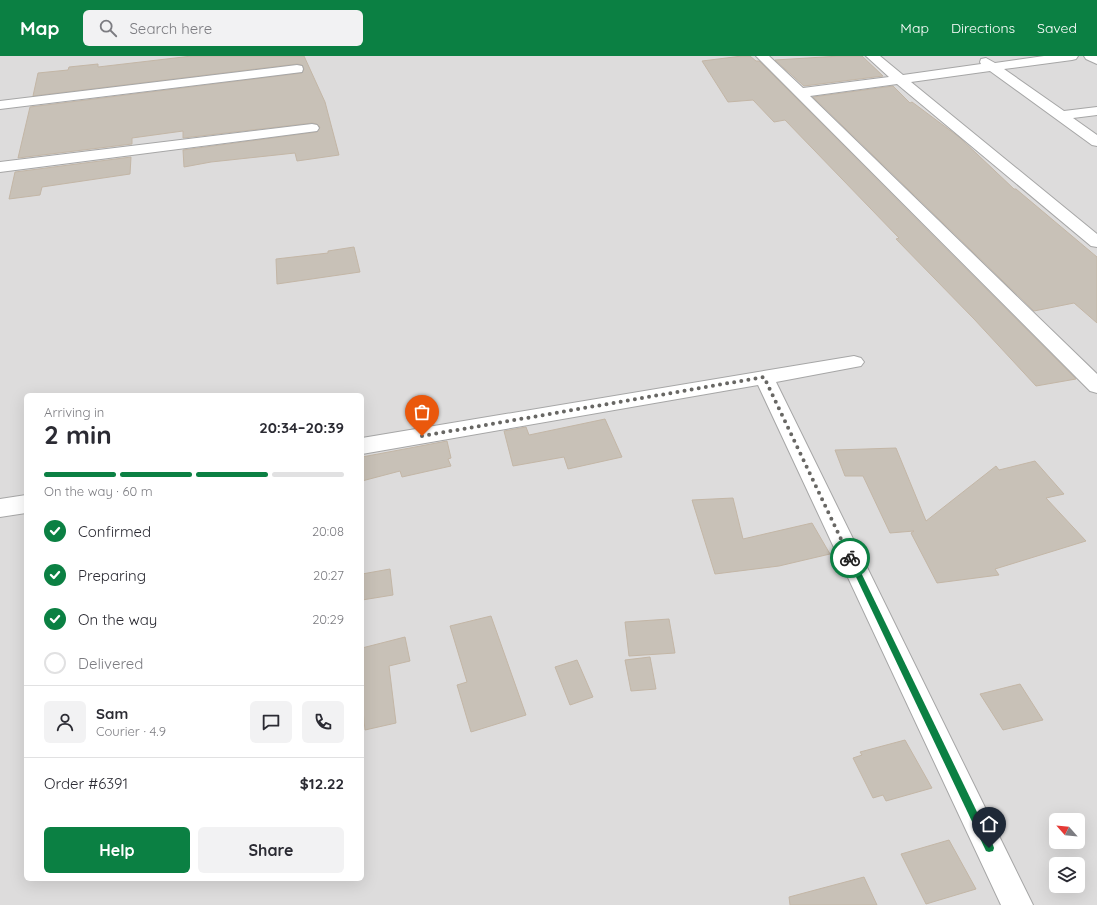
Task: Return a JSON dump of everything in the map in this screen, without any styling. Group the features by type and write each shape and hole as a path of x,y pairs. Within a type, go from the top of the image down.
{"street":[{"path":"762,56 1093,377"},
{"path":"872,56 1097,242"},
{"path":"978,56 1097,142"},
{"path":"799,93 1072,56"},
{"path":"1090,56 1097,60"},
{"path":"0,105 297,69"},
{"path":"1061,116 1097,111"},
{"path":"0,167 312,128"},
{"path":"364,446 854,362"},
{"path":"764,377 1017,905"},
{"path":"0,508 24,504"}],"shaded area":[{"path":"0,56 1097,56 1097,905 0,905"}],"building":[{"path":"192,56 304,56 325,102 339,155 297,161 295,153 211,162 184,167 183,150 317,132 320,127 317,124 312,123 183,138 183,131 132,138 132,144 18,158 30,107 302,73 304,69 302,65 297,64 33,96 38,73 68,70 69,67 98,64 98,67"},
{"path":"750,56 756,61 759,61 1076,379 1036,386 974,319 896,239 899,238 785,120 774,122 753,100 728,102 702,61"},
{"path":"862,56 883,76 804,86 775,60"},
{"path":"893,86 910,103 912,102 959,137 1014,189 1016,189 1097,257 1097,323 1074,303 1034,311 813,97"},
{"path":"131,157 130,174 42,187 40,195 9,199 15,172"},
{"path":"354,247 360,272 277,284 276,259 328,253 328,251"},
{"path":"605,419 622,457 568,469 564,457 513,466 504,431 526,427 529,435"},
{"path":"447,441 451,458 448,459 451,466 402,477 400,471 364,480 364,457"},
{"path":"896,448 926,521 996,466 999,470 1035,461 1064,494 1046,498 1086,541 995,569 999,575 937,583 911,533 914,531 890,533 863,476 845,476 835,450"},
{"path":"733,498 743,539 812,523 830,554 779,566 715,574 692,500"},
{"path":"390,569 393,595 364,600 364,574"},
{"path":"491,616 526,715 471,732 457,685 467,682 450,626"},
{"path":"669,619 675,653 629,656 625,622"},
{"path":"405,637 410,661 389,666 396,723 365,730 364,720 364,647"},
{"path":"650,657 656,689 631,691 625,660"},
{"path":"577,660 593,697 570,705 555,667"},
{"path":"1020,684 1043,720 1003,730 980,694"},
{"path":"905,740 932,788 886,801 883,795 873,798 853,758 862,755 860,752"},
{"path":"949,840 976,889 926,904 901,854"},
{"path":"864,877 877,905 790,905 789,897"}],"way so far":[{"path":"422,436 764,377 850,558"}],"route":[{"path":"850,558 989,848"}]}
